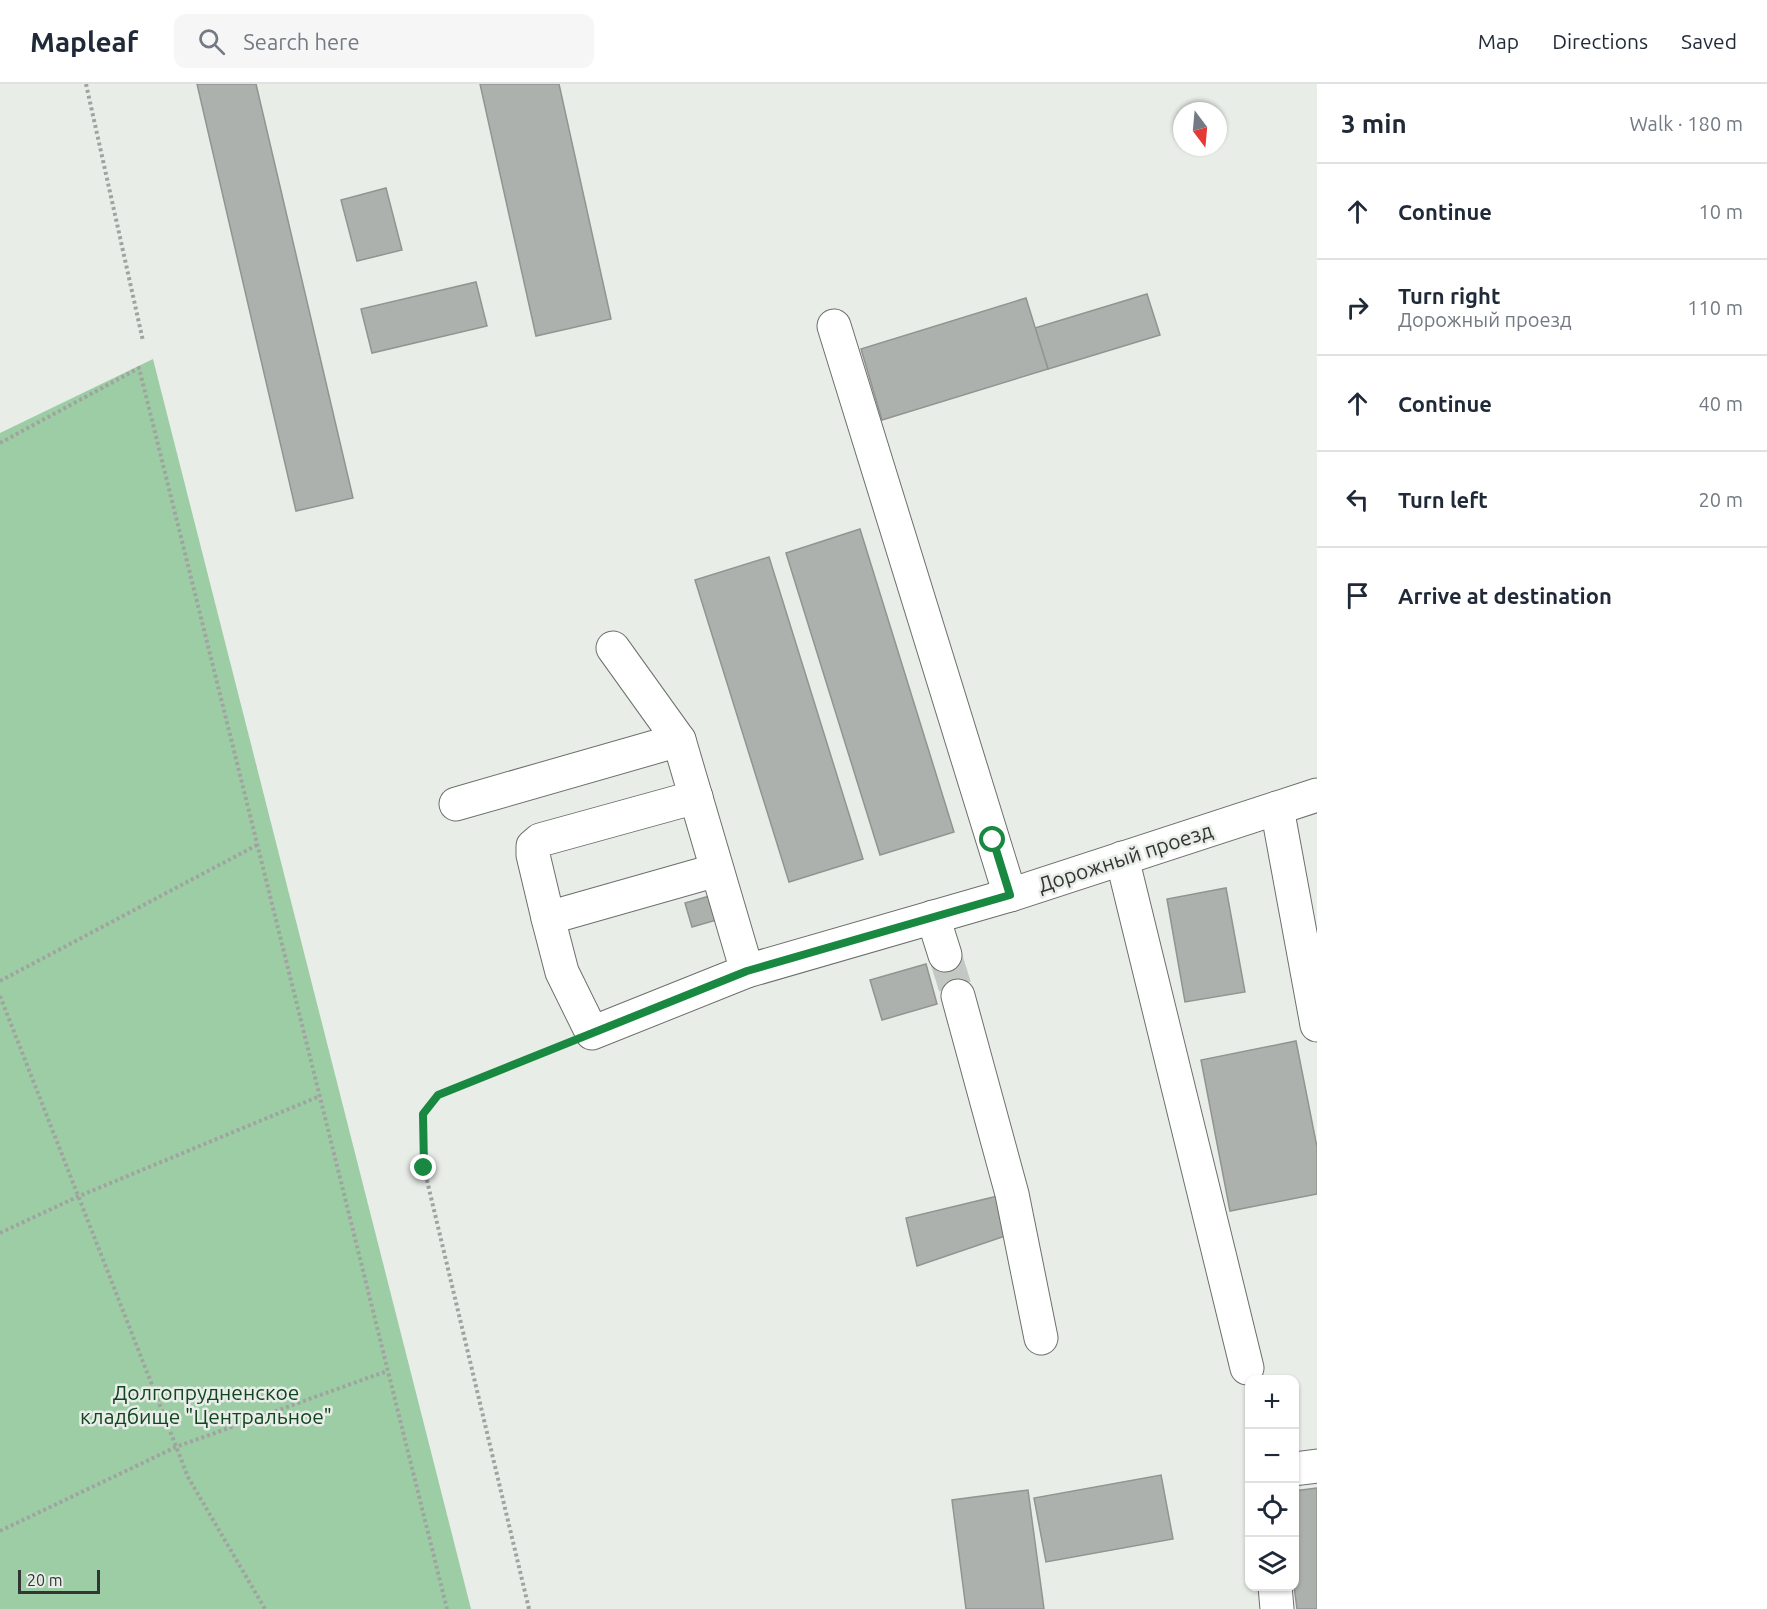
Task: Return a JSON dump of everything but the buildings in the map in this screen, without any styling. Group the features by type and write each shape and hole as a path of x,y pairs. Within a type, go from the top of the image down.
{"street":[{"path":"834,326 1010,895"},
{"path":"613,648 679,740 747,971"},
{"path":"456,804 679,740"},
{"name":"Дорожный проезд","path":"592,1034 747,971 1010,895 1317,795"},
{"path":"592,1034 562,972 533,855 534,846 540,840 696,797"},
{"path":"1277,808 1317,1024"},
{"path":"1122,858 1247,1368"},
{"path":"548,918 717,870"},
{"path":"933,917 945,955"},
{"path":"958,996 1012,1194 1041,1338"},
{"path":"1299,1468 1317,1466"},
{"path":"1276,1591 1278,1609"}],"path":[{"path":"86,84 143,341"},
{"path":"0,443 139,368 447,1609"},
{"path":"0,981 257,845"},
{"path":"0,996 188,1478 265,1609"},
{"path":"529,1609 424,1168 423,1114 438,1095 592,1034"},
{"path":"0,1233 77,1197 320,1096"},
{"path":"0,1531 176,1447 387,1371"}],"green space":[{"name":"Долгопрудненское кладбище \"Центральное\"","path":"153,359 471,1609 0,1609 0,433"}],"tunnel":[{"path":"945,955 958,996"}],"route":[{"path":"424,1168 423,1114 438,1095 747,971 1010,895 993,840"}]}
